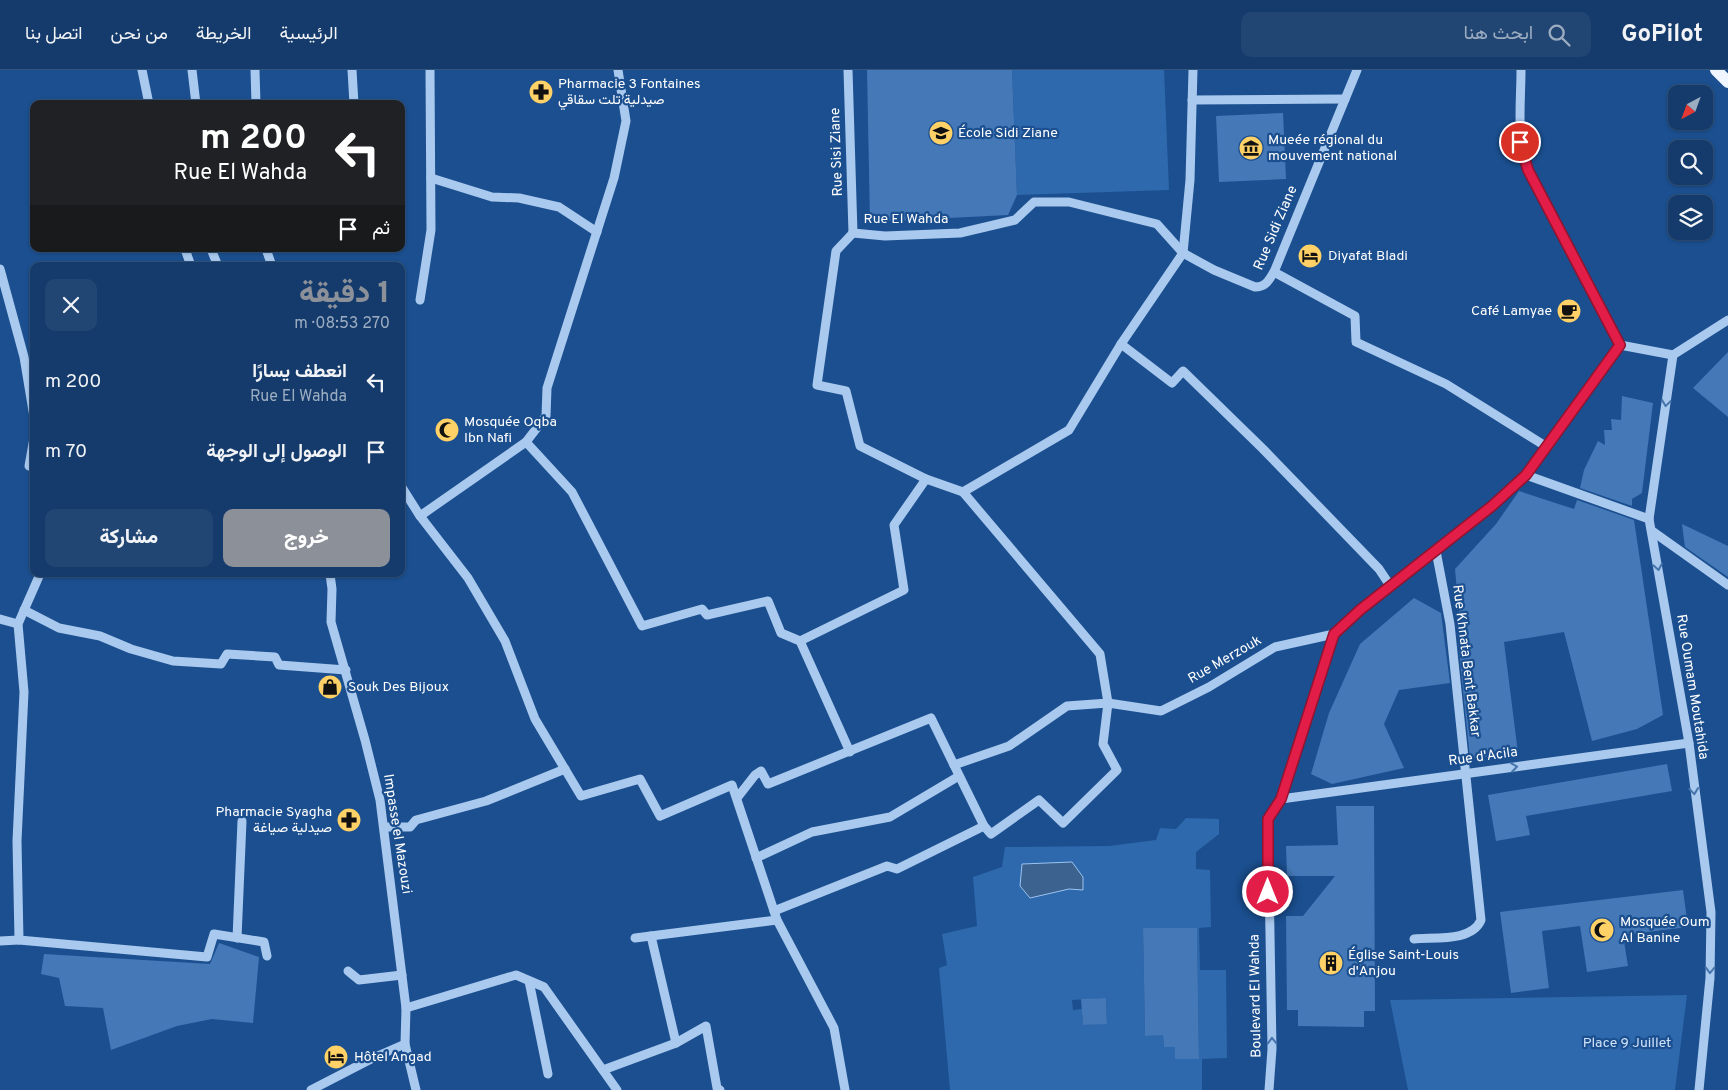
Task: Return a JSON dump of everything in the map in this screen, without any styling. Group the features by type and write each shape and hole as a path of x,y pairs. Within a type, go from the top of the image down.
{"main road":[{"path":"1716,70 1728,82"}],"street":[{"path":"142,70 147,100"},
{"path":"192,70 196,100"},
{"path":"255,70 256,100"},
{"path":"352,70 354,100"},
{"path":"420,300 431,230 430,70"},
{"path":"420,516 526,442 546,416 547,388 614,178 626,120 618,70"},
{"name":"Rue Sisi Ziane","path":"848,70 853,233"},
{"path":"963,492 1069,430 1121,344 1183,253 1190,180 1193,70"},
{"name":"Rue Sidi Ziane","path":"1183,253 1214,270 1255,287 1262,287 1267,283 1274,272 1357,70"},
{"path":"1521,70 1519,130 1522,154 1528,170 1620,345 1673,355 1728,320"},
{"path":"1192,100 1345,100"},
{"path":"431,178 492,197 518,198 559,208 597,232"},
{"name":"Rue El Wahda","path":"853,233 885,236 960,233 1015,220 1034,202 1069,202 1157,224 1183,253"},
{"path":"737,798 755,775 761,771 768,784 932,718 984,826 991,834 1039,800 1063,823 1117,770 1103,744 1108,703 1100,654 963,492 926,479 860,446 846,391 816,385 836,251 853,233"},
{"path":"0,270 24,357 30,393"},
{"path":"1274,272 1355,316 1356,342 1446,384 1547,447"},
{"path":"1121,344 1172,384 1183,371 1263,449 1378,569 1391,587"},
{"name":"Boulevard El Wahda","path":"1269,1090 1272,1049 1268,819 1281,799 1334,634 1360,610 1436,552 1526,475 1620,345"},
{"name":"Rue Oumam Moutahida","path":"1673,355 1649,519 1689,743 1711,912 1710,978 1700,1090"},
{"path":"526,442 572,492 642,626 702,609 707,615 768,601 781,633 800,641 850,752"},
{"path":"29,466 30,460"},
{"path":"1526,475 1649,519"},
{"path":"800,641 904,590 894,525 926,479"},
{"path":"405,492 420,516 468,578 505,641 535,719 581,796 640,779 660,816 732,785 777,920 834,1028 845,1090"},
{"path":"1652,532 1728,585"},
{"name":"Rue Khnata Bent Bakkar","path":"1414,939 1468,934 1475,930 1481,920 1450,624 1436,552"},
{"path":"19,940 17,841 24,692 18,624 39,577"},
{"name":"Impasse el Mazouzi","path":"330,577 331,622 366,740 384,827 406,1008 405,1044 416,1090"},
{"path":"24,610 60,628 100,636 131,649 173,662 221,664 226,654 275,657 279,665 346,670"},
{"path":"0,619 18,624"},
{"name":"Rue Merzouk","path":"1108,703 1161,711 1209,687 1275,647 1334,634"},
{"path":"954,765 1009,746 1067,706 1108,703"},
{"name":"Rue d'Acila","path":"1281,799 1689,743"},
{"path":"384,827 410,827 416,820 486,801 565,769"},
{"path":"756,858 812,832 890,817 959,776"},
{"path":"237,938 242,821"},
{"path":"774,911 887,866 898,869 984,826"},
{"path":"635,938 777,920"},
{"path":"0,941 19,940 206,957 214,934 264,942 267,956"},
{"path":"651,936 676,1042"},
{"path":"348,971 360,980 402,975"},
{"path":"406,1008 505,976 516,975 544,987 617,1090"},
{"path":"529,981 548,1074"},
{"path":"603,1070 676,1042 706,1026 717,1088 720,1090"},
{"path":"311,1090 405,1044"}],"green space":[{"path":"1012,70 1164,70 1169,190 1017,195"},
{"path":"1186,818 1219,819 1219,834 1196,852 1196,869 1210,870 1211,927 1199,928 1200,970 1226,970 1227,1058 1202,1059 1202,1090 950,1090 939,968 947,965 942,934 977,926 973,877 1002,867 1005,847 1109,846 1156,840 1160,828 1176,829","holes":["1143,928 1197,928 1199,1058 1175,1059 1175,1047 1164,1047 1163,1035 1145,1035","1106,998 1107,1023 1083,1025 1082,1009 1073,1010 1072,1000"]},
{"name":"Place 9 Juillet","path":"1687,995 1675,1090 1408,1090 1390,1000"}],"shaded area":[{"path":"1072,862 1083,877 1083,890 1069,889 1030,898 1020,886 1022,864"}],"building":[{"name":"École Sidi Ziane","path":"867,70 1012,70 1017,195 1008,215 870,222"},
{"name":"Mueée régional du mouvement national","path":"1283,113 1286,179 1219,182 1216,116"},
{"path":"1728,352 1728,417 1693,388"},
{"path":"1622,396 1653,403 1642,493 1632,499 1632,506 1580,488 1584,470 1598,441 1605,445 1604,430 1612,430 1611,419 1621,420"},
{"path":"1519,491 1574,509 1577,500 1634,520 1663,715 1637,729 1592,741 1564,632 1504,642 1518,753 1470,759 1456,620 1460,623 1455,569 1496,524"},
{"path":"1682,524 1728,546 1728,577 1685,547"},
{"path":"1414,598 1441,613 1450,683 1399,690 1384,724 1404,768 1332,784 1311,774 1329,713 1360,644"},
{"path":"1667,764 1672,791 1526,816 1530,835 1496,841 1488,795"},
{"path":"1336,806 1374,806 1375,1011 1364,1011 1364,1027 1298,1026 1298,1010 1287,1010 1286,916 1303,916 1335,876 1287,876 1286,846 1338,845"},
{"path":"1683,890 1688,927 1623,935 1628,966 1587,972 1580,926 1542,931 1549,988 1511,993 1500,912"},
{"path":"1143,928 1197,928 1199,1059 1175,1059 1175,1047 1164,1047 1163,1035 1145,1036"},
{"path":"219,943 259,957 253,1023 212,1019 177,1026 111,1050 103,1008 65,1006 59,978 41,974 44,954 210,964"},
{"path":"1106,998 1107,1024 1083,1025 1081,999"}],"place":[{"name":"Pharmacie 3 Fontaines صيدلية تلت سقاقي","path":"541,92"},
{"name":"École Sidi Ziane","path":"941,133"},
{"name":"Mueée régional du mouvement national","path":"1251,148"},
{"name":"Diyafat Bladi","path":"1310,256"},
{"name":"Café Lamyae","path":"1569,311"},
{"name":"Mosquée Oqba Ibn Nafi","path":"447,430"},
{"name":"Souk Des Bijoux","path":"330,687"},
{"name":"Pharmacie Syagha صيدلية صياغة","path":"349,820"},
{"name":"Mosquée Oum Al Banine","path":"1602,930"},
{"name":"Église Saint-Louis d'Anjou","path":"1331,963"},
{"name":"Hôtel Angad","path":"336,1057"}],"route":[{"path":"1268,892 1268,819 1281,799 1334,634 1360,610 1436,552 1461,528 1492,506 1526,475 1620,345 1528,170 1520,142"}]}
